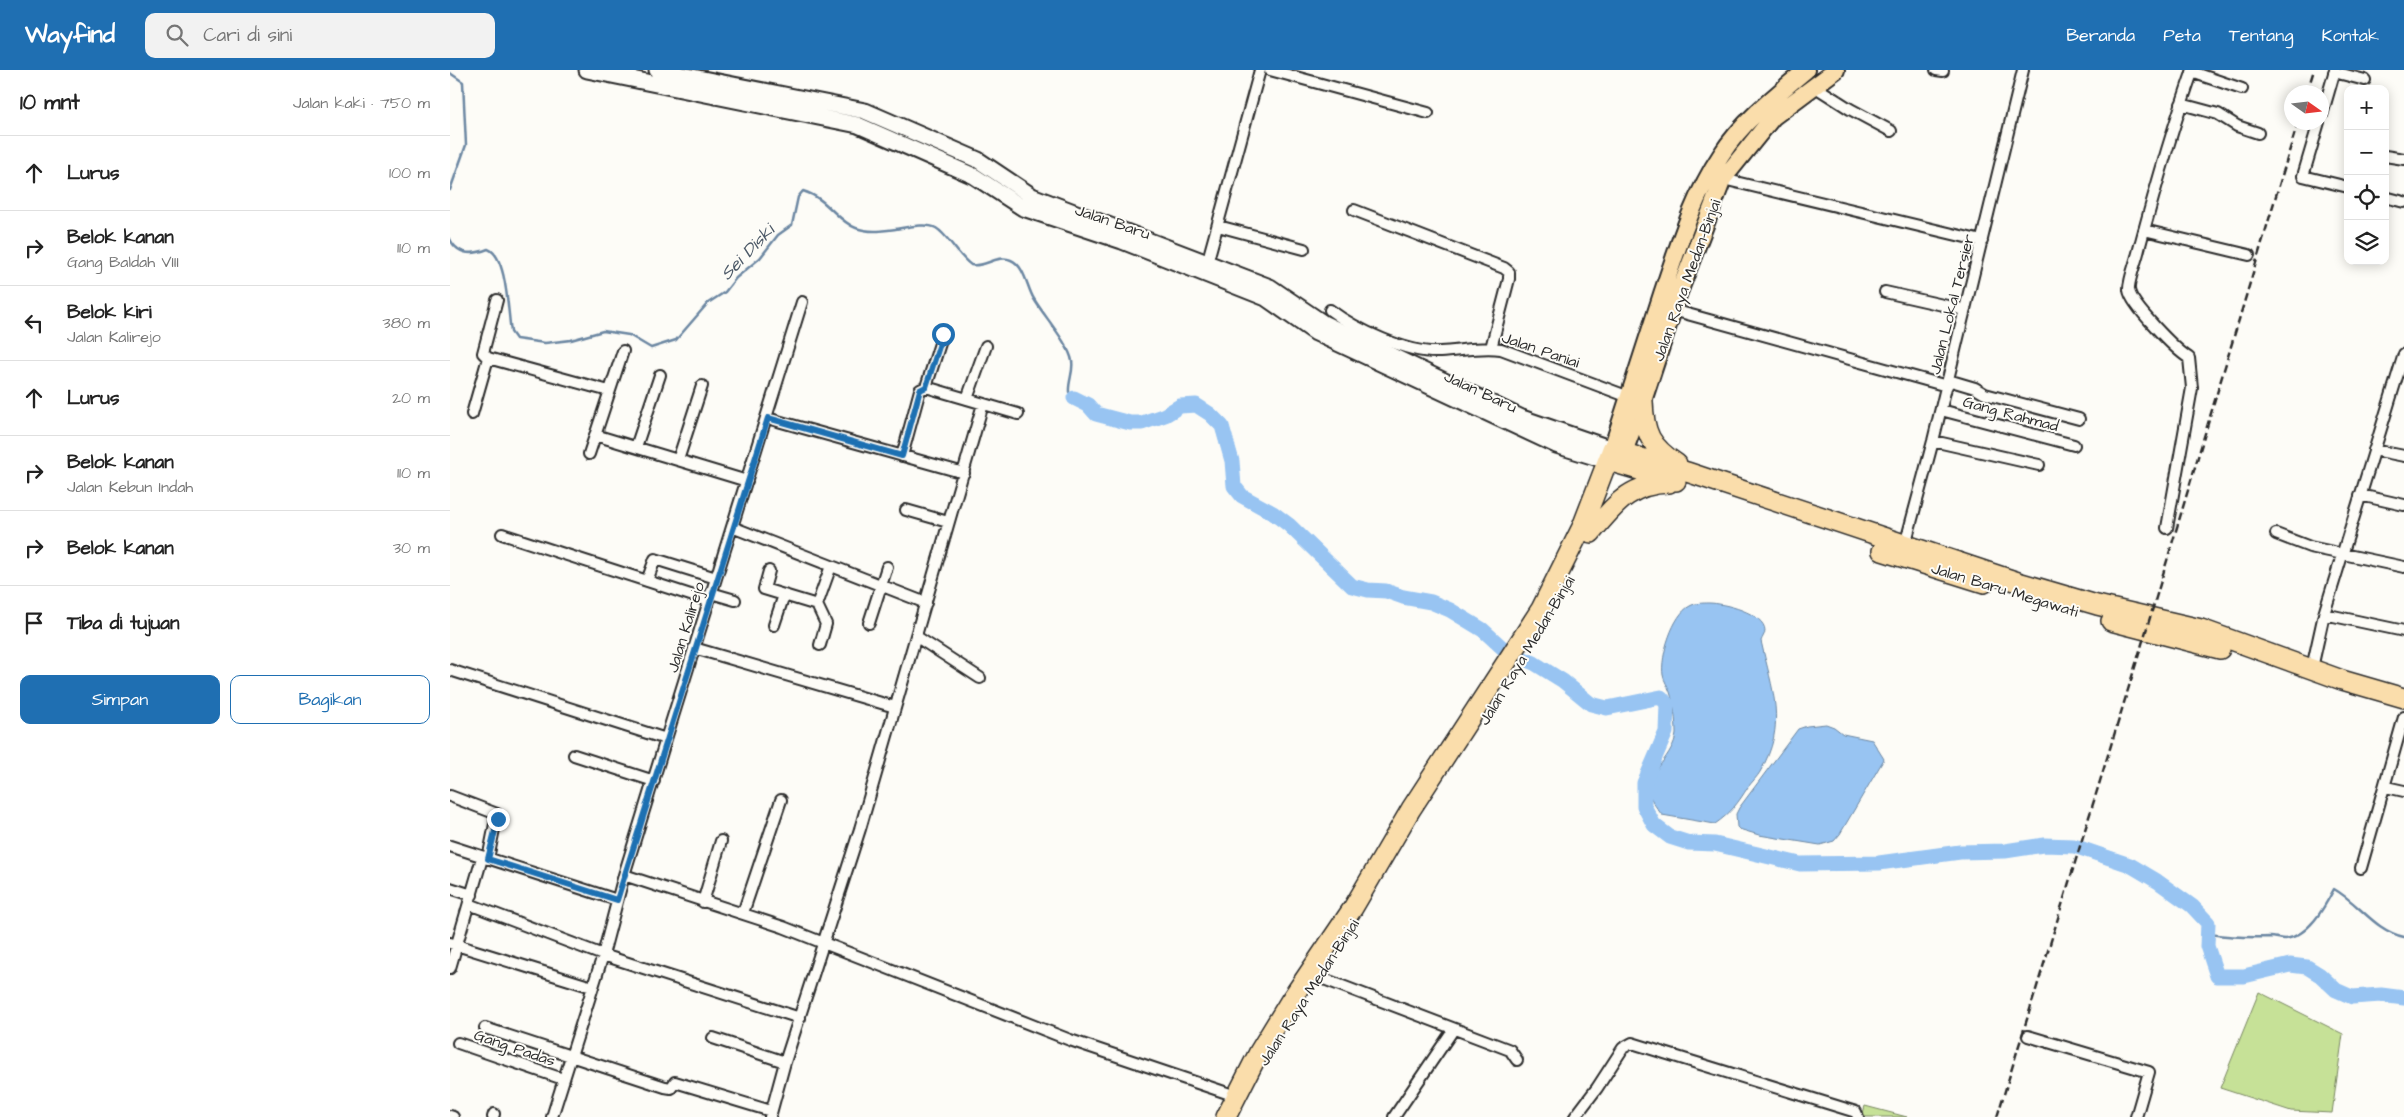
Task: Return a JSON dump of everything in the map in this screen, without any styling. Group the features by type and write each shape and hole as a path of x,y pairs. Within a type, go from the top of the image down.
{"highway":[{"path":"1636,399 1654,445 1684,477"},
{"name":"Jalan Baru Megawati","path":"1616,457 1684,477 1910,551 2146,631 2185,639 2253,658 2404,710"},
{"name":"Jalan Raya Medan-Binjai","path":"1234,1117 1266,1055 1316,976 1360,912 1533,633 1567,586 1591,533 1616,457"},
{"name":"Jalan Raya Medan-Binjai","path":"1533,633 1541,609 1616,457"},
{"path":"1591,533 1620,500 1632,492 1654,483 1684,477"},
{"name":"Jalan Baru Megawati","path":"1910,551 2097,605 2201,629 2342,680 2404,698"},
{"name":"Jalan Raya Medan-Binjai","path":"1226,1117 1285,1010 1354,908 1411,809 1494,695"}],"main road":[{"name":"Jalan Raya Medan-Binjai","path":"1616,457 1636,399 1680,242 1707,177 1722,154 1744,128 1769,102 1806,70"},
{"name":"Jalan Raya Medan-Binjai","path":"1636,399 1724,178 1773,117 1836,70"}],"street":[{"name":"Jalan Baru","path":"587,70 858,124 974,176 1023,208 1206,267"},
{"name":"Jalan Baru","path":"657,70 865,111 978,160 1032,196 1206,267 1266,298 1316,333 1368,342 1556,445 1616,457"},
{"path":"1206,267 1260,70"},
{"path":"1270,70 1428,113"},
{"name":"Jalan Lokal Tersier","path":"1910,551 1933,441 2023,70"},
{"path":"2167,528 2181,456 2192,378 2189,358 2179,352 2151,322 2134,300 2129,290 2180,104 2192,71 2242,88"},
{"path":"2329,91 2335,71 2365,80"},
{"path":"1814,86 1850,109 1891,131"},
{"path":"2180,104 2213,112 2237,126 2258,133"},
{"path":"2317,130 2304,176 2344,186"},
{"path":"2389,157 2404,159"},
{"path":"1724,178 1982,241"},
{"path":"2389,198 2404,202"},
{"path":"1354,210 1504,268 1509,272 1509,279 1491,348"},
{"path":"1218,226 1304,248"},
{"path":"2144,230 2249,255"},
{"path":"1885,292 1965,310"},
{"path":"497,300 483,352 488,358 610,392"},
{"name":"Jalan Kalirejo","path":"552,1117 603,955 624,875 732,527 768,418 802,302"},
{"name":"Jalan Paniai","path":"1330,310 1368,342 1437,353 1491,348 1501,349 1636,399"},
{"path":"1673,310 1947,383 1975,388 1985,394 2079,418"},
{"path":"926,387 943,334"},
{"path":"967,399 986,346"},
{"path":"589,454 623,350"},
{"path":"2312,668 2324,614 2360,495 2374,450 2400,383 2404,354"},
{"path":"472,414 488,358"},
{"path":"636,447 660,374"},
{"path":"678,460 702,386"},
{"path":"902,456 920,390 926,387 1018,414"},
{"path":"485,1028 665,1088 671,1088 675,1082 770,1114 860,829 983,404"},
{"name":"Gang Rahmad","path":"1941,410 2074,445"},
{"path":"768,418 964,473"},
{"path":"595,435 747,481"},
{"path":"1933,441 2039,465"},
{"path":"2374,450 2404,456"},
{"path":"2360,495 2404,505"},
{"path":"906,510 948,522"},
{"path":"732,527 926,603"},
{"path":"502,534 647,581 710,597 735,600"},
{"path":"2276,534 2310,547 2404,567"},
{"path":"647,581 655,559 716,578"},
{"path":"820,645 826,624 817,605 831,566"},
{"path":"869,623 887,567"},
{"path":"768,571 764,589 817,605"},
{"path":"774,625 784,595"},
{"path":"2324,614 2404,631"},
{"path":"917,637 980,678"},
{"path":"694,648 895,706"},
{"path":"450,670 666,739"},
{"path":"2361,868 2386,787 2404,717"},
{"path":"574,755 654,781"},
{"path":"2386,787 2404,791"},
{"path":"450,796 497,814 485,859 453,944 450,968"},
{"path":"743,913 781,800"},
{"path":"703,902 721,841"},
{"path":"450,846 485,859 617,900"},
{"path":"624,875 703,902 743,913 1070,1040 1236,1096"},
{"path":"450,888 470,899 603,955 800,1018"},
{"path":"453,944 592,987"},
{"path":"1316,976 1453,1030 1510,1050 1517,1060"},
{"path":"1396,1117 1453,1030"},
{"path":"2028,1036 2149,1072 2136,1117"},
{"path":"713,1038 785,1062"},
{"name":"Gang Padas","path":"458,1043 563,1079"},
{"path":"1574,1117 1597,1088 1622,1048 1632,1044 1856,1112 1858,1117"}],"green space":[{"path":"2259,992 2343,1034 2332,1113 2291,1111 2220,1088"},
{"path":"1865,1106 1907,1117 1862,1117"}],"water":[{"path":"1709,603 1742,610 1758,619 1763,625 1765,632 1761,641 1773,691 1776,722 1769,755 1760,772 1734,807 1715,824 1662,815 1651,799 1648,788 1652,777 1671,749 1676,734 1673,702 1663,675 1664,658 1669,637 1678,618 1684,611 1694,604"},
{"path":"1826,724 1843,734 1872,740 1884,759 1840,834 1834,841 1820,845 1759,835 1739,829 1737,827 1736,814 1739,808 1798,729"}],"waterway":[{"name":"Sei Diski","path":"450,73 463,82 466,145 450,190"},
{"name":"Sei Diski","path":"450,239 457,249 466,253 488,249 494,254 503,273 511,332 516,339 545,343 571,340 603,331 629,335 651,348 676,340 708,303 725,292 736,278 760,258 778,235 792,225 798,197 803,191 819,199 849,225 856,228 866,231 877,231 929,226 940,231 971,265 981,265 1001,259 1011,260 1016,263 1023,272 1034,299 1070,354 1072,373 1069,392 1074,398"},
{"path":"1074,398 1088,405 1096,414 1130,423 1142,423 1165,415 1180,406 1196,405 1210,414 1222,426 1232,461 1234,486 1242,496 1273,513 1289,525 1352,586 1368,590 1386,591 1403,597 1431,602 1450,610 1483,630 1507,652 1534,663 1563,681 1591,704 1607,708 1661,697 1667,704 1666,732 1644,783 1644,806 1654,825 1670,837 1689,843 1715,844 1800,864 1879,863 1960,852 2005,851 2044,845 2074,846 2130,865 2157,881 2192,906 2208,923 2207,946 2217,976 2244,976 2290,965 2307,967 2320,975 2336,990 2352,997 2381,995 2404,998"},
{"path":"2209,934 2285,939 2294,937 2315,920 2334,889 2384,929 2404,937"}],"railway":[{"path":"2309,85 2314,70"},
{"path":"1997,1117 2146,631 2296,130"}],"route":[{"path":"498,819 488,859 617,900 716,578 768,418 902,456 920,390 926,387 943,334"}]}
